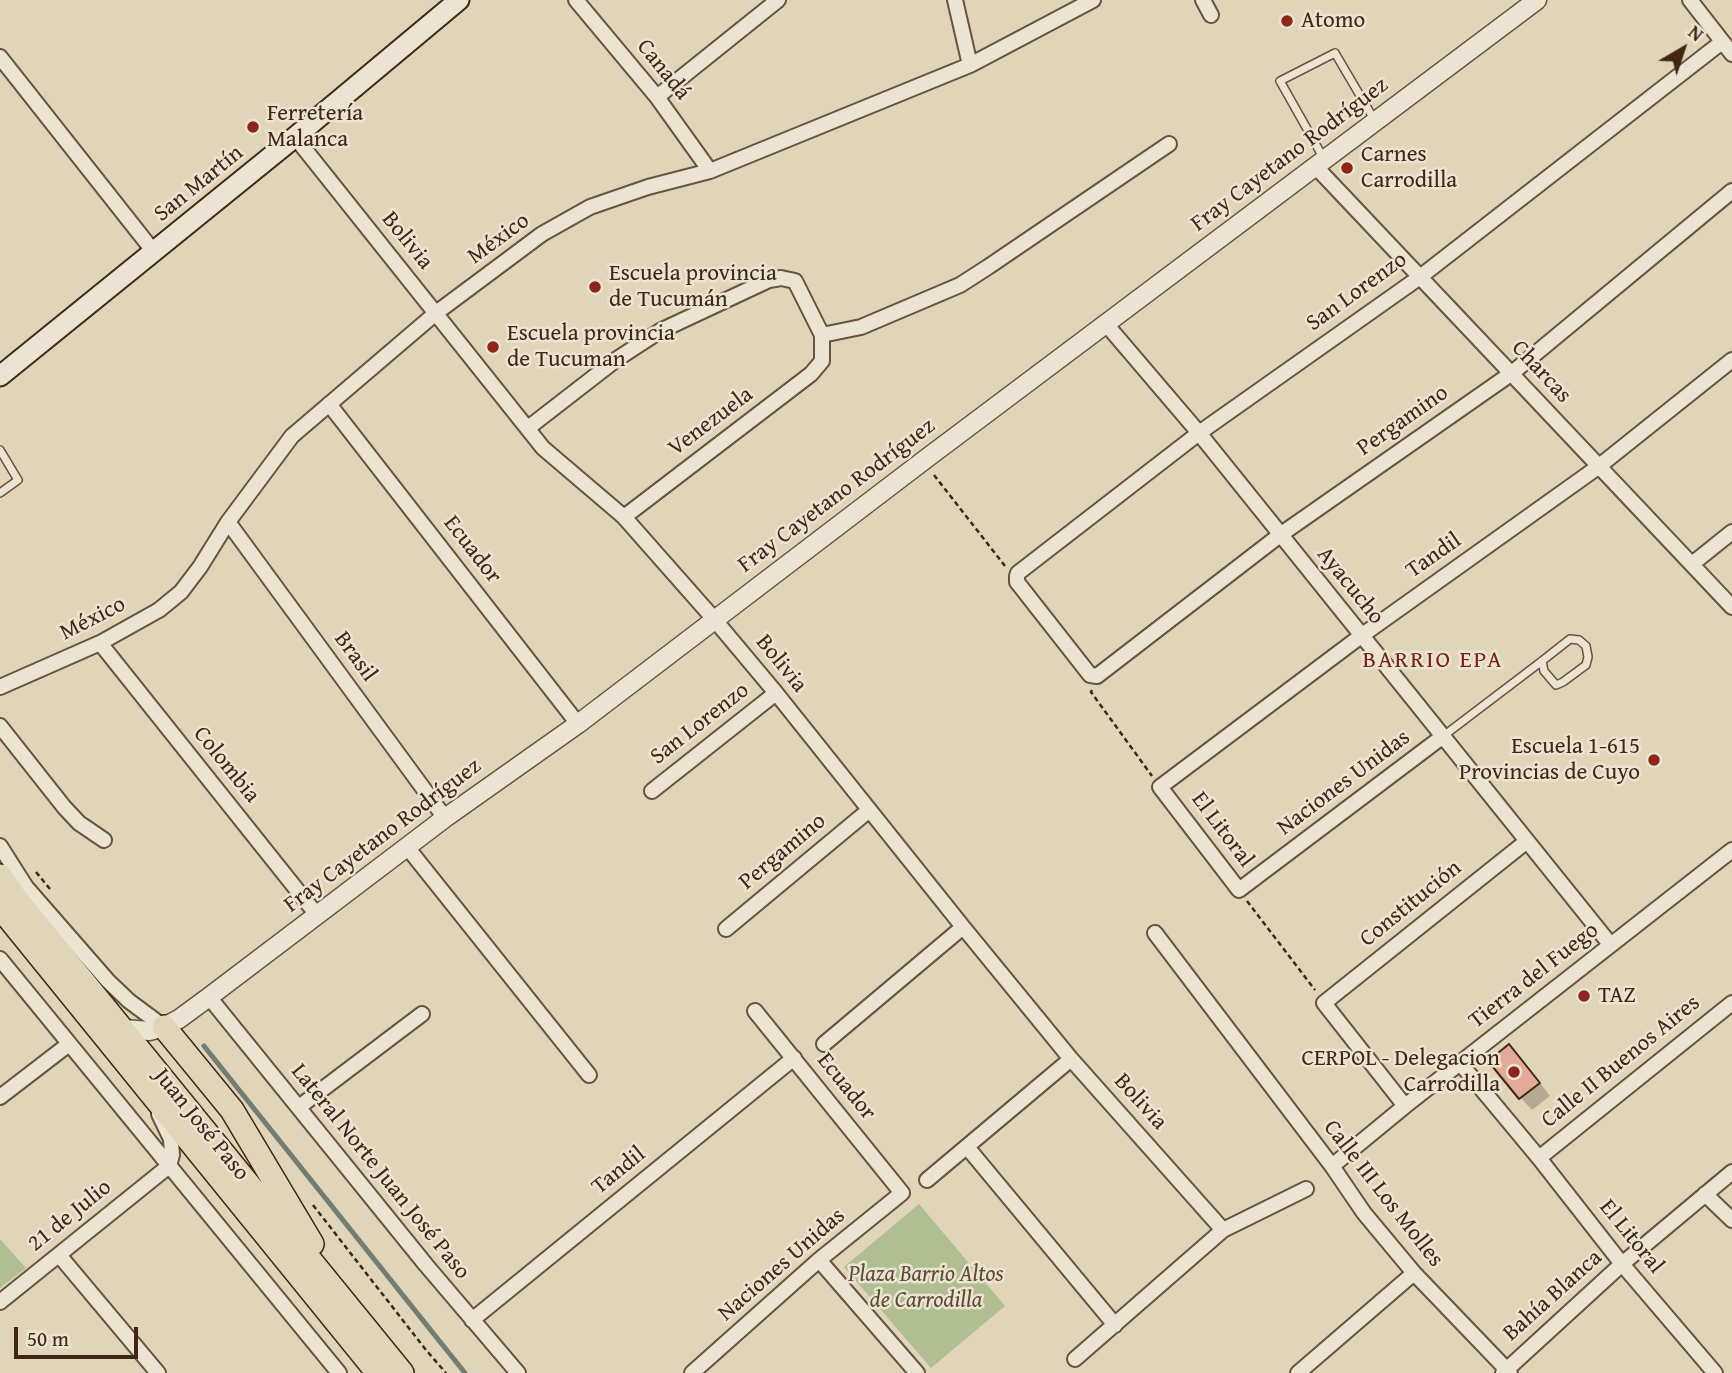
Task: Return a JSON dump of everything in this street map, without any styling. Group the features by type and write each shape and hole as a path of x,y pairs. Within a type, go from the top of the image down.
{"highway":[{"name":"Juan José Paso","path":"0,876 402,1373"},
{"name":"Juan José Paso","path":"0,907 378,1373"},
{"path":"164,1027 232,1110 303,1230 368,1332"}],"main road":[{"name":"San Martín","path":"0,376 295,137 458,0"}],"street":[{"name":"Canadá","path":"576,0 657,97 710,171"},
{"path":"657,97 778,0"},
{"path":"955,0 970,65"},
{"name":"México","path":"0,687 100,643 159,610 181,592 228,522 292,436 436,313 541,234 590,207 648,187 710,171 970,65 1093,0"},
{"path":"1203,0 1212,15"},
{"name":"Fray Cayetano Rodríguez","path":"164,1027 209,997 445,818 578,724 1537,0"},
{"path":"1690,0 1732,54"},
{"name":"San Lorenzo","path":"1017,579 1018,573 1199,433 1420,276 1722,42"},
{"path":"0,57 154,252"},
{"name":"Bolivia","path":"295,137 542,448 624,517 715,619 1071,1059 1223,1230"},
{"path":"528,428 617,359 660,331 769,280 781,278 794,281 822,335 861,327 960,285 1169,144"},
{"name":"Charcas","path":"1320,163 1420,276 1732,607"},
{"name":"Pergamino","path":"1093,677 1280,535 1512,373 1732,191"},
{"name":"Ayacucho","path":"1106,324 1199,433 1611,944"},
{"name":"Venezuela","path":"624,517 811,374 822,361 822,335"},
{"name":"Tandil","path":"1160,787 1361,636 1598,467 1732,360"},
{"name":"Ecuador","path":"330,404 578,724"},
{"name":"Brasil","path":"228,522 445,818"},
{"path":"1692,565 1732,532"},
{"path":"1017,579 1093,677"},
{"name":"Colombia","path":"100,643 317,915"},
{"name":"San Lorenzo","path":"652,791 776,693"},
{"path":"0,726 64,807 79,823 104,840"},
{"name":"Naciones Unidas","path":"1239,890 1442,737"},
{"name":"El Litoral","path":"1160,787 1239,890"},
{"name":"Pergamino","path":"726,929 868,811"},
{"name":"Constitución","path":"1324,1003 1527,841"},
{"path":"0,846 26,887 108,981 129,1001 164,1027"},
{"path":"407,847 589,1076"},
{"name":"Tierra del Fuego","path":"1332,1166 1732,849"},
{"path":"824,1044 963,928"},
{"name":"Calle III Los Molles","path":"1156,933 1332,1166 1364,1213 1414,1273 1506,1372"},
{"path":"0,959 339,1373"},
{"name":"Lateral Norte Juan José Paso","path":"209,997 518,1373"},
{"path":"1324,1003 1405,1106"},
{"name":"Calle II Buenos Aires","path":"1539,1158 1732,1003"},
{"name":"Ecuador","path":"755,1011 902,1193"},
{"path":"299,1107 422,1014"},
{"path":"124,1030 149,1031 164,1027"},
{"path":"0,1097 69,1044"},
{"name":"Tandil","path":"472,1320 794,1058"},
{"path":"927,1180 1071,1059"},
{"path":"126,1063 162,1118 171,1139 172,1155 169,1166"},
{"name":"El Litoral","path":"1460,1063 1622,1264 1715,1373"},
{"path":"967,1147 1115,1325"},
{"name":"21 de Julio","path":"0,1302 169,1166"},
{"name":"Bahía Blanca","path":"1506,1372 1622,1264 1732,1172"},
{"path":"1075,1359 1223,1230 1306,1189"},
{"name":"Naciones Unidas","path":"692,1373 819,1260 902,1193"},
{"path":"1706,1194 1732,1220"},
{"path":"60,1255 158,1373"},
{"path":"819,1260 917,1373"},
{"path":"1298,1373 1414,1273"}],"lane":[{"path":"1320,163 1280,81 1335,53 1375,121"},
{"path":"0,450 18,480 0,493"},
{"path":"1442,737 1570,639 1579,640 1586,646 1586,665 1556,685 1544,671 1542,661"}],"path":[{"path":"923,461 1017,579"},
{"name":"El Litoral","path":"1093,677 1091,692 1160,787"},
{"path":"31,865 56,896"},
{"name":"El Litoral","path":"1239,890 1324,1003"},
{"path":"306,1196 446,1373"}],"green space":[{"name":"Plaza Barrio Altos de Carrodilla","path":"919,1204 1005,1306 931,1368 844,1267"},
{"path":"0,1239 26,1268 0,1288"}],"building":[{"name":"CERPOL - Delegacion Carrodilla","path":"1509,1044 1540,1083 1519,1099 1488,1061"}],"waterway":[{"path":"204,1046 465,1373"}],"place":[{"name":"Atomo","path":"1287,21"},
{"name":"Ferretería Malanca","path":"253,127"},
{"name":"Carnes Carrodilla","path":"1347,168"},
{"name":"Escuela provincia de Tucumán","path":"595,287"},
{"name":"Escuela provincia de Tucuman","path":"493,347"},
{"name":"Escuela 1-615 Provincias de Cuyo","path":"1654,760"},
{"name":"TAZ","path":"1584,996"},
{"name":"CERPOL - Delegacion Carrodilla","path":"1514,1072"}],"district":[{"name":"BARRIO EPA","path":"1433,661"}]}
